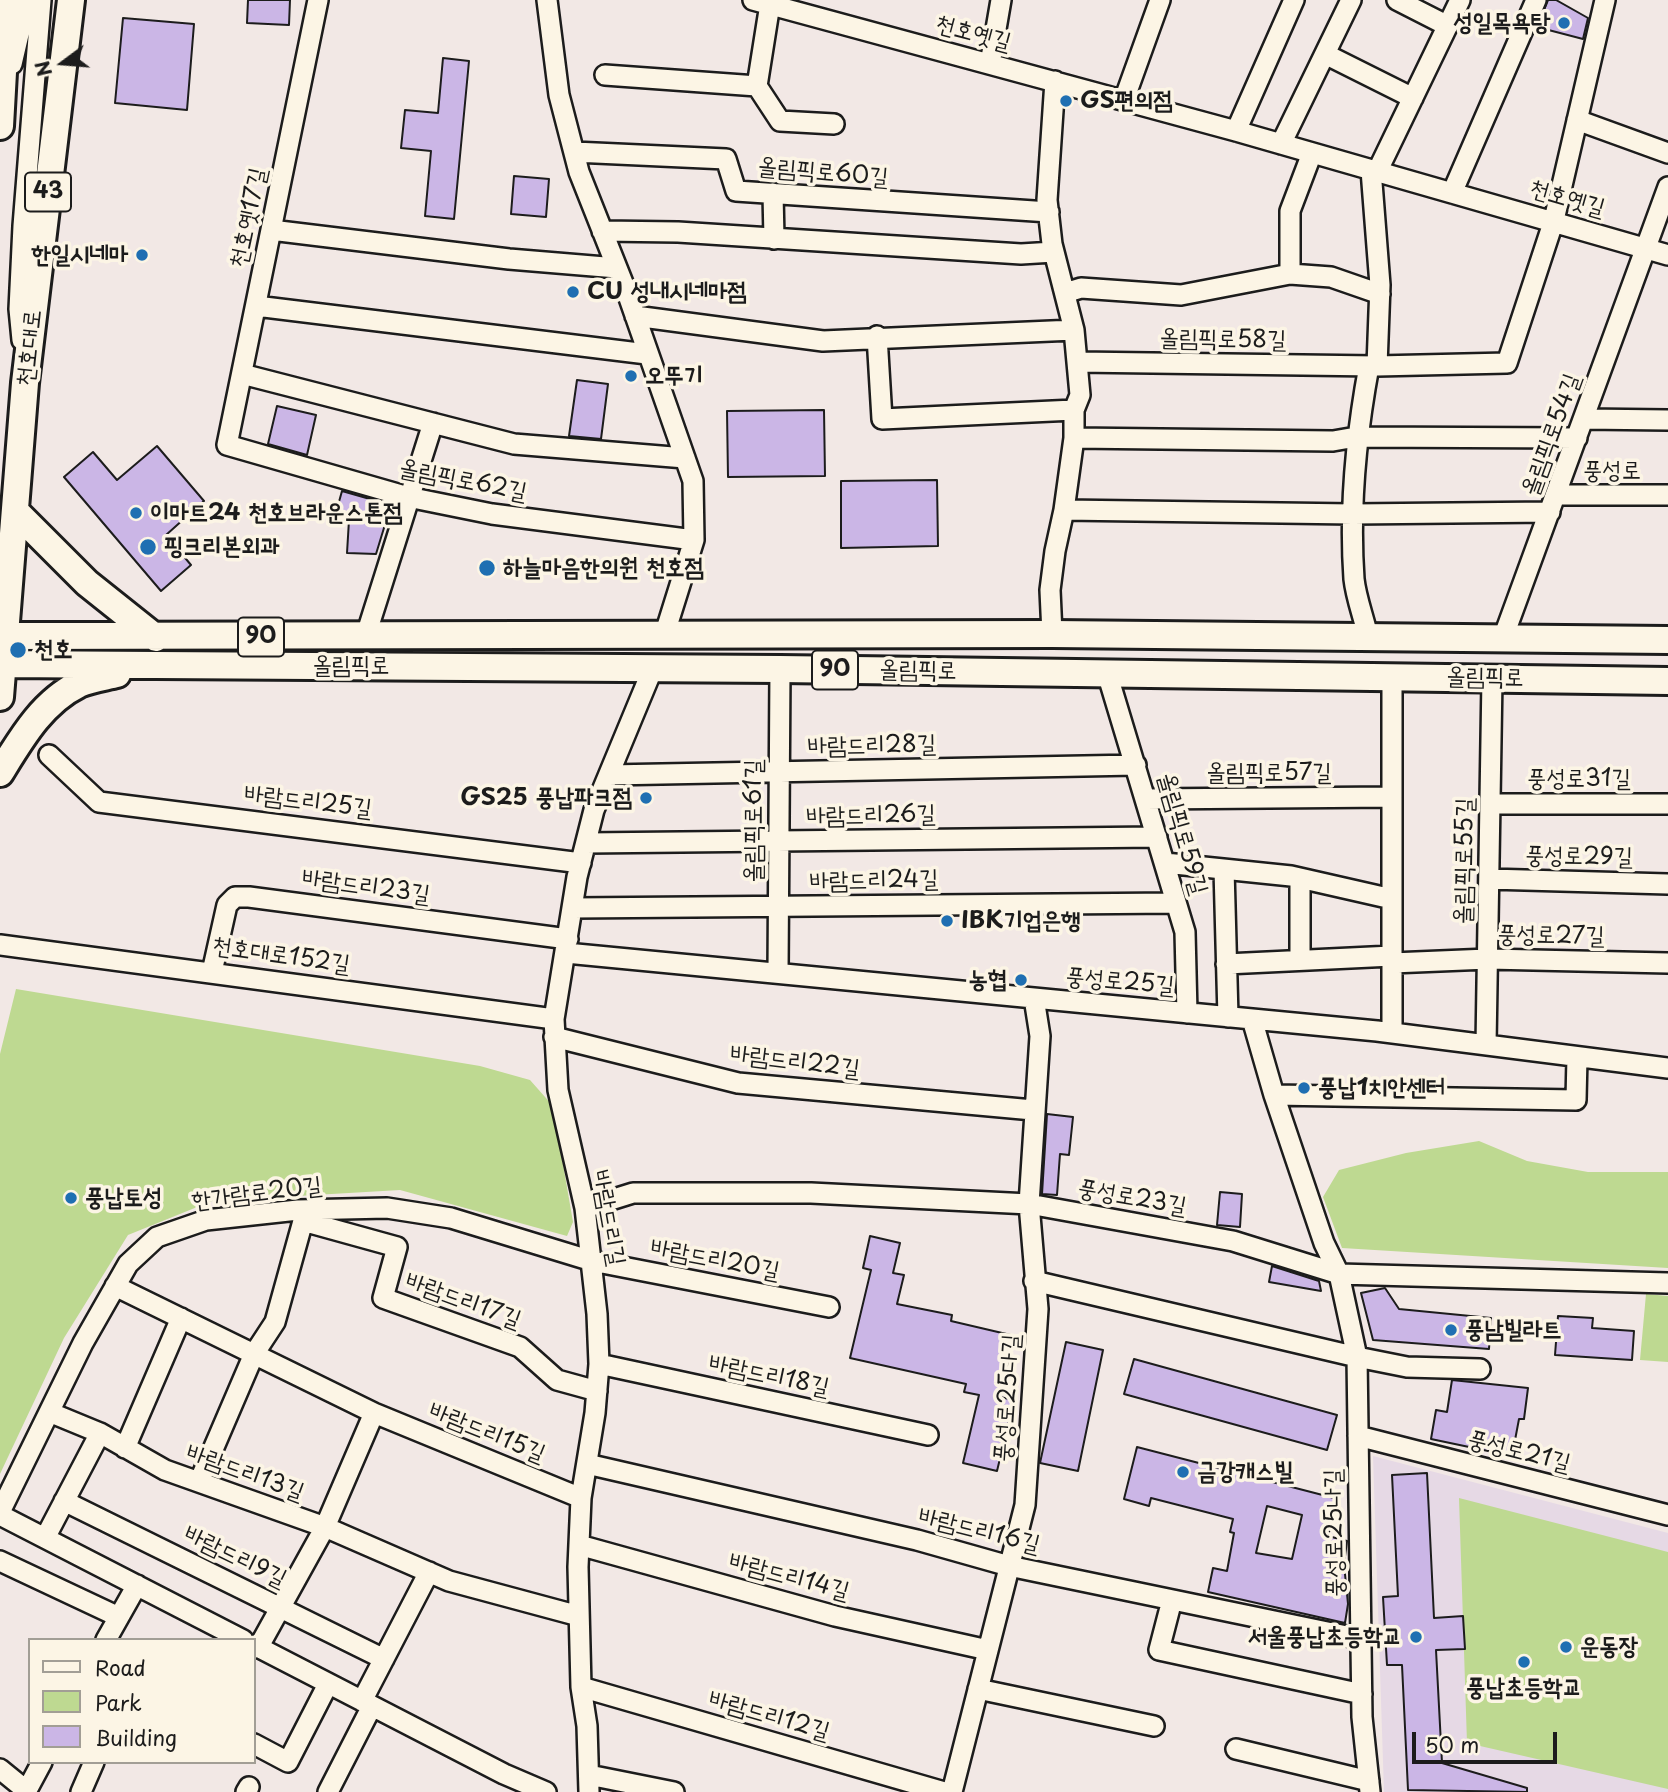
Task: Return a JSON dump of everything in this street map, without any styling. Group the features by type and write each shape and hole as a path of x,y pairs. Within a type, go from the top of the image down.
{"main road":[{"path":"1,116 7,0"},
{"name":"천호대로","path":"0,697 25,383 71,0"},
{"path":"15,512 87,583 149,638 135,644 96,646 90,653 100,665"},
{"name":"올림픽로","path":"3,635 149,638 1052,634 1668,640"},
{"name":"올림픽로","path":"1,664 780,669 1668,681"},
{"path":"0,773 25,732 46,707 80,684 154,664"}],"street":[{"path":"1,116 27,0"},
{"path":"25,383 19,309 41,0"},
{"name":"천호옛17길","path":"227,445 318,0"},
{"path":"547,0 559,95 573,152 693,481 694,540 664,636"},
{"path":"990,64 1001,0"},
{"path":"1124,100 1160,0"},
{"path":"1236,131 1294,0"},
{"path":"1281,144 1351,0"},
{"path":"1397,0 1448,26"},
{"path":"1368,637 1354,582 1353,514 1356,437 1373,366 1380,294 1374,171 1460,0"},
{"path":"1452,193 1536,0"},
{"path":"1554,220 1605,0"},
{"name":"천호옛길","path":"757,86 761,2 1236,131 1554,220 1668,255"},
{"path":"1325,54 1413,98"},
{"path":"605,75 757,86 780,121 834,124"},
{"path":"1052,634 1051,590 1074,439 1074,410 1080,395 1074,330 1054,252 1049,212 1055,81"},
{"path":"1577,120 1668,153"},
{"name":"올림픽로60길","path":"573,152 726,159 736,191 1049,212"},
{"path":"1290,274 1290,211 1312,153"},
{"name":"올림픽로54길","path":"1503,638 1668,187"},
{"path":"773,193 774,239"},
{"name":"올림픽로58길","path":"1077,362 1373,366 1507,363 1554,220"},
{"path":"271,230 345,237 509,260 617,268"},
{"path":"602,231 678,232 1021,254 1054,252"},
{"name":"올림픽로58길","path":"1065,293 1082,288 1181,295 1290,274 1331,277 1380,294"},
{"path":"256,306 647,354"},
{"path":"635,316 823,341 877,336 1074,330"},
{"path":"877,336 882,419 1074,410"},
{"name":"올림픽로62길","path":"242,374 514,444 685,458"},
{"name":"풍성로","path":"1581,428 1668,420"},
{"name":"올림픽로","path":"366,635 433,423"},
{"path":"1074,439 1332,441 1356,437 1581,428"},
{"name":"올림픽로62길","path":"227,445 408,497 492,514 694,540"},
{"name":"풍성로","path":"1553,504 1668,495"},
{"path":"1064,510 1353,514 1553,504"},
{"name":"바람드리길","path":"589,1784 587,1726 581,1687 579,1545 581,1498 600,1364 585,1209 558,1090 554,1028 581,863 594,810 653,668"},
{"name":"올림픽로61길","path":"778,973 780,669"},
{"name":"올림픽로59길","path":"1107,673 1185,932 1187,1013"},
{"path":"1392,677 1392,1033"},
{"name":"올림픽로55길","path":"1486,1045 1492,678"},
{"name":"바람드리25길","path":"49,755 99,802 581,863"},
{"name":"바람드리28길","path":"609,775 1136,765"},
{"name":"올림픽로57길","path":"1146,799 1392,797"},
{"name":"풍성로31길","path":"1490,804 1668,804"},
{"name":"바람드리26길","path":"586,843 1157,837"},
{"path":"1165,863 1300,878 1392,899"},
{"path":"1224,869 1228,1017"},
{"path":"1300,878 1300,960"},
{"name":"풍성로29길","path":"1489,879 1668,884"},
{"name":"바람드리23길","path":"212,972 226,905 235,897 567,946"},
{"name":"바람드리24길","path":"573,908 1176,903"},
{"name":"천호대로152길","path":"0,945 212,972 554,1028"},
{"name":"풍성로25길","path":"567,946 778,973 1392,1033 1668,1068"},
{"name":"풍성로27길","path":"1226,964 1392,959 1668,963"},
{"name":"풍성로25다길","path":"952,1792 1026,1505 1038,1309 1029,1205 1033,1110 1040,1036 1034,998"},
{"name":"풍성로25나길","path":"1252,1019 1274,1096 1324,1243 1339,1274 1357,1357 1362,1694 1369,1787"},
{"name":"바람드리22길","path":"554,1028 738,1083 1033,1110"},
{"path":"1274,1096 1576,1100 1577,1057"},
{"name":"풍성로23길","path":"585,1209 633,1193 811,1193 1029,1205 1233,1241 1339,1274 1668,1283"},
{"name":"한가람로20길","path":"0,1513 115,1286 128,1264 158,1237 206,1220 304,1216 387,1208 451,1218 592,1261"},
{"path":"199,1482 254,1354 275,1322 304,1216"},
{"name":"바람드리17길","path":"304,1216 397,1247 383,1298 520,1347 556,1380 597,1391"},
{"name":"바람드리20길","path":"592,1261 829,1307"},
{"path":"1034,1281 1407,1367 1480,1369"},
{"name":"바람드리15길","path":"115,1286 374,1413 581,1498"},
{"path":"125,1448 181,1318"},
{"name":"바람드리18길","path":"600,1364 928,1435"},
{"name":"바람드리13길","path":"49,1412 100,1433 165,1470 325,1527 449,1581 579,1616"},
{"path":"256,1639 281,1606 325,1527 374,1413"},
{"path":"45,1538 100,1433"},
{"name":"풍성로21길","path":"1358,1436 1668,1515"},
{"name":"바람드리16길","path":"587,1464 917,1540 1009,1566 1361,1639"},
{"name":"바람드리9길","path":"64,1501 384,1659"},
{"path":"0,1513 240,1638"},
{"name":"바람드리14길","path":"579,1545 835,1616 988,1650"},
{"path":"0,1561 118,1617"},
{"path":"328,1792 384,1659 429,1572"},
{"path":"107,1638 137,1585"},
{"path":"1172,1600 1159,1650 1362,1694"},
{"path":"256,1646 504,1774 546,1792"},
{"path":"256,1745 288,1762 328,1684"},
{"name":"바람드리12길","path":"581,1687 944,1792"},
{"path":"978,1689 1154,1726"},
{"path":"1236,1749 1369,1787"},
{"path":"0,1769 27,1792 41,1764"},
{"path":"81,1792 93,1764"},
{"path":"589,1784 674,1792"}],"shaded area":[{"name":"풍납초등학교","path":"1373,1456 1668,1533 1668,1792 1384,1792"}],"green space":[{"path":"16,989 480,1066 530,1080 553,1106 573,1222 567,1236 400,1190 212,1201 128,1235 64,1338 0,1474 0,1054"},
{"path":"1479,1141 1527,1161 1588,1172 1668,1172 1668,1268 1342,1248 1323,1197 1339,1170 1406,1153"},
{"path":"1646,1294 1668,1296 1668,1362 1640,1360"},
{"name":"운동장","path":"1459,1498 1668,1552 1668,1789 1467,1743"}],"building":[{"path":"248,0 290,0 289,25 247,23"},
{"name":"성일목욕탕","path":"1548,0 1556,0 1588,18 1583,39 1537,27"},
{"path":"123,18 194,24 187,110 115,103"},
{"path":"443,58 469,61 454,219 425,216 431,151 401,148 405,110 438,113"},
{"path":"514,176 549,179 546,217 511,214"},
{"path":"577,380 608,384 601,439 569,436"},
{"path":"277,406 316,415 307,455 268,444"},
{"path":"824,410 825,476 728,477 727,411"},
{"path":"157,446 204,501 166,535 191,565 161,591 64,477 93,452 117,480"},
{"path":"937,480 938,546 841,548 841,481"},
{"path":"342,491 391,505 376,554 347,553 349,520 335,516"},
{"path":"1047,1114 1073,1117 1069,1155 1060,1154 1057,1195 1042,1194"},
{"path":"1220,1192 1242,1194 1240,1227 1217,1225"},
{"path":"870,1236 900,1243 893,1273 904,1275 897,1304 952,1315 951,1321 1015,1336 1000,1397 1014,1400 997,1471 963,1463 979,1395 964,1392 966,1384 850,1358 871,1270 863,1268"},
{"path":"1272,1266 1319,1281 1321,1291 1269,1282"},
{"path":"1385,1288 1399,1309 1491,1318 1489,1349 1373,1340 1361,1293"},
{"path":"1558,1316 1593,1318 1592,1328 1634,1331 1632,1360 1555,1355"},
{"path":"1066,1342 1103,1350 1078,1471 1040,1463"},
{"path":"1134,1359 1337,1415 1327,1450 1124,1394"},
{"path":"1452,1380 1528,1388 1524,1419 1519,1419 1512,1456 1431,1439 1436,1410 1447,1412"},
{"path":"1137,1447 1338,1499 1328,1536 1347,1541 1344,1564 1348,1604 1345,1623 1208,1592 1213,1568 1227,1571 1234,1533 1230,1532 1233,1519 1151,1498 1149,1506 1124,1499","holes":["1267,1506 1302,1515 1292,1559 1256,1553"]},
{"path":"1427,1473 1434,1618 1463,1616 1465,1649 1436,1650 1442,1763 1527,1788 1527,1792 1408,1790 1402,1665 1387,1665 1383,1597 1398,1596 1392,1475"}],"place":[{"name":"성일목욕탕","path":"1564,23"},
{"name":"GS편의점","path":"1066,101"},
{"name":"한일시네마","path":"142,255"},
{"name":"CU 성내시네마점","path":"573,292"},
{"name":"오뚜기","path":"631,376"},
{"name":"이마트24 천호브라운스톤점","path":"136,513"},
{"name":"핑크리본외과","path":"148,547"},
{"name":"하늘마음한의원 천호점","path":"487,568"},
{"name":"천호","path":"18,650"},
{"name":"GS25 풍납파크점","path":"646,798"},
{"name":"IBK기업은행","path":"947,921"},
{"name":"농협","path":"1021,980"},
{"name":"풍납1치안센터","path":"1304,1088"},
{"name":"풍납토성","path":"71,1198"},
{"name":"풍남빌라트","path":"1451,1330"},
{"name":"금강캐스빌","path":"1183,1472"},
{"name":"서울풍납초등학교","path":"1416,1637"},
{"name":"운동장","path":"1566,1647"},
{"name":"풍납초등학교","path":"1524,1662"}]}
